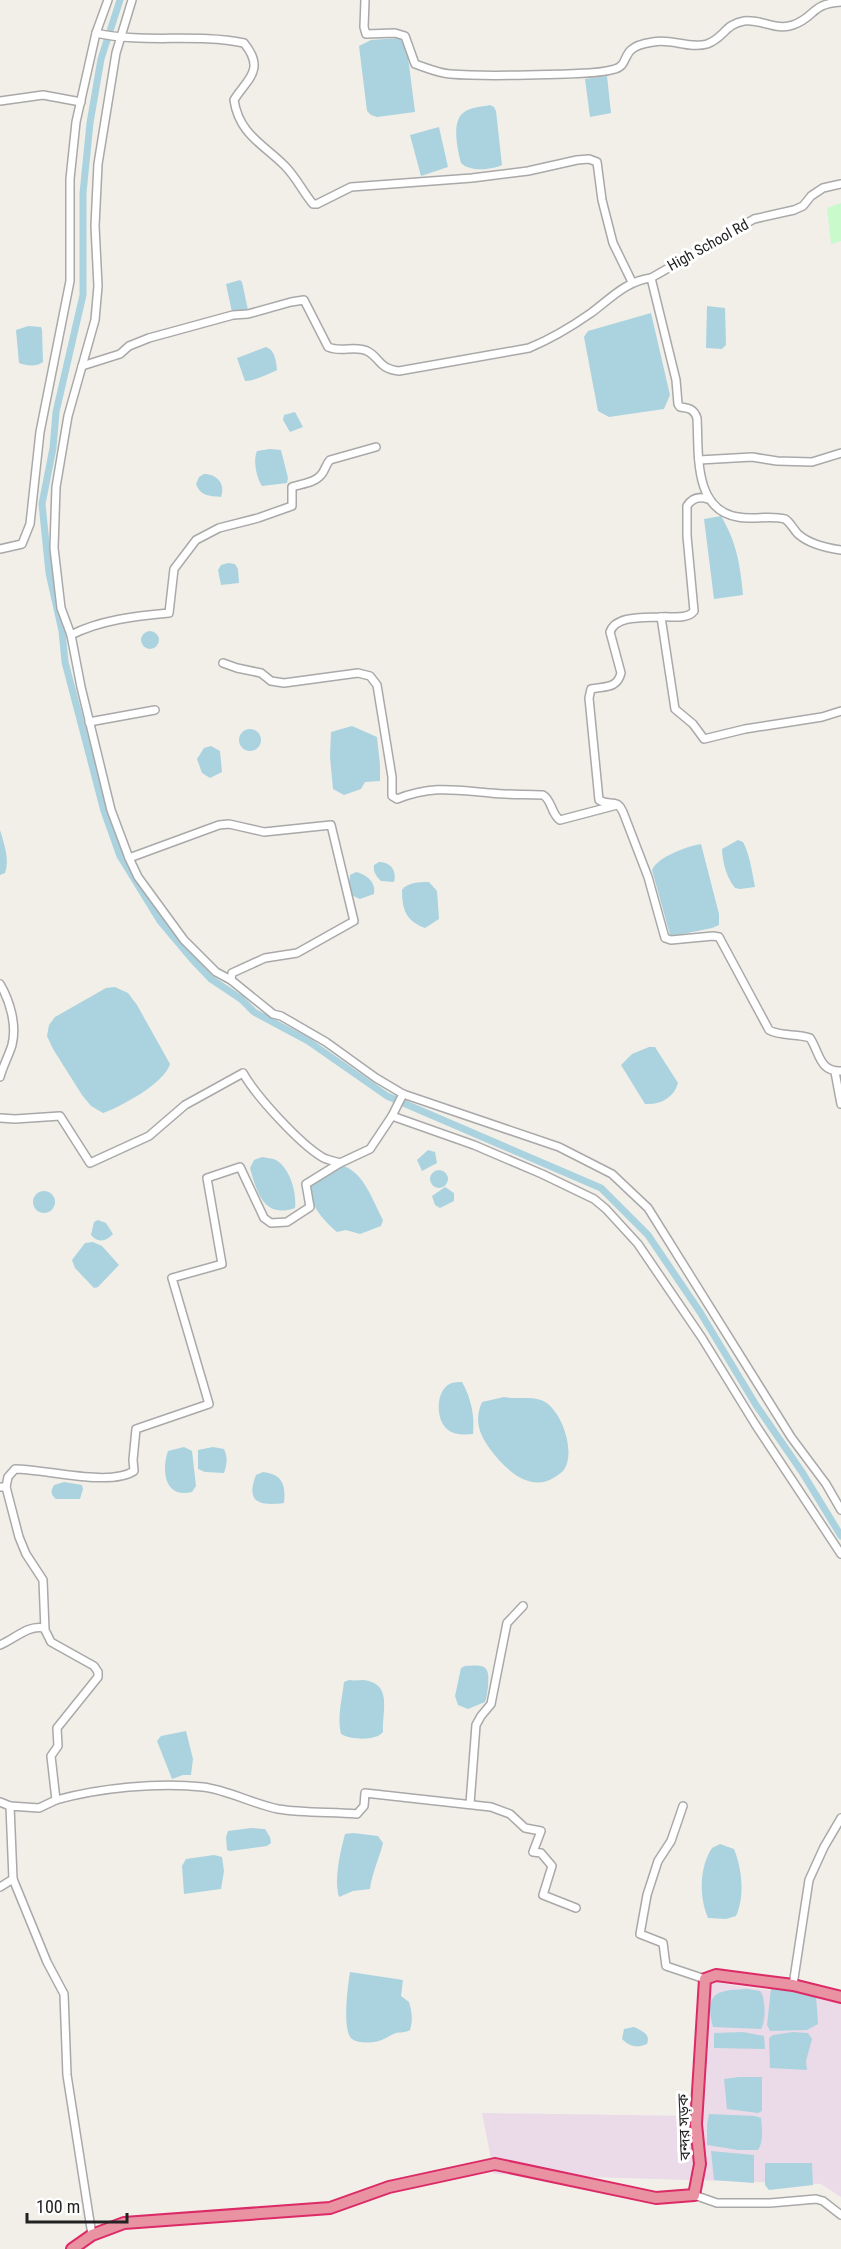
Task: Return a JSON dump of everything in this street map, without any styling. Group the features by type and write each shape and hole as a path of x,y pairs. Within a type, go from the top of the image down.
{"highway":[{"path":"705,1979 716,1975 793,1984 841,1997"},
{"name":"বন্দর সড়ক","path":"694,2195 700,2164 696,2124 705,1979"},
{"path":"72,2249 92,2235 124,2223 330,2208 389,2187 495,2164 656,2198 694,2195"}],"street":[{"path":"0,549 22,544 30,524 40,432 70,281 69,179 81,102 96,33 108,0"},
{"path":"132,0 119,39 98,164 95,226 98,286 94,320 68,416 53,519 61,608 71,635 111,810 129,858 138,877 184,940 216,972 231,980 273,1014 281,1016 326,1042 376,1078 403,1094 559,1147 612,1174 648,1208 791,1437 826,1484 841,1510"},
{"path":"365,0 366,34 395,33 405,36 416,64 451,74 528,75 600,72 616,69 624,64 631,50 645,44 669,40 687,45 704,45 719,39 728,27 743,21 761,21 773,26 793,25 825,3 841,2"},
{"path":"96,33 119,39 178,38 244,43 253,61 253,73 249,82 234,100 236,114 251,137 286,167 313,204 351,187 472,178 528,171 577,160 589,159 597,162 602,200 613,243 632,282"},
{"path":"0,101 43,95 81,102"},
{"name":"High School Rd","path":"699,460 697,418 695,412 689,408 680,407 678,404 676,380 651,278 733,229 754,219 794,210 803,206 811,196 823,188 841,184"},
{"path":"82,366 120,354 129,346 149,338 233,315 248,314 304,300 328,347 358,348 369,351 382,365 390,370 399,371 529,348 549,340 632,282 651,278"},
{"path":"71,635 132,616 169,613 174,569 196,540 219,528 292,506 292,487 321,476 330,460 376,447"},
{"path":"841,453 812,462 752,458 699,460 705,493 721,511 739,517 785,519 800,536 812,542 841,550"},
{"path":"619,805 599,800 590,692 591,689 614,685 620,679 621,673 610,632 616,623 623,620 661,616 685,617 693,611 687,506 699,497 709,499"},
{"path":"661,616 675,709 693,724 704,739 745,729 822,717 841,711"},
{"path":"223,663 261,673 271,681 284,683 358,673 370,676 377,685 392,777 392,796 398,799 417,791 441,789 494,794 543,795 547,797 555,816 560,820 619,805"},
{"path":"90,722 155,710"},
{"path":"619,805 645,870 665,938 671,940 719,937 769,1030 810,1038 820,1061 826,1068 838,1072 841,1104"},
{"path":"129,858 219,825 230,824 264,832 331,825 354,921 297,953 265,958 236,970 232,973 231,980"},
{"path":"0,984 7,997 13,1023 12,1044 0,1077"},
{"path":"0,1118 60,1116 90,1163 149,1136 185,1105 243,1073 252,1088 306,1144 324,1159 340,1163"},
{"path":"56,1800 51,1756 58,1746 57,1728 98,1677 98,1672 94,1666 51,1642 44,1628 43,1580 19,1538 3,1487 15,1469 99,1478 127,1476 134,1471 136,1429 209,1404 172,1278 222,1264 207,1178 240,1167 264,1218 271,1223 287,1222 310,1207 306,1184 340,1163 370,1149 392,1116 403,1094"},
{"path":"392,1116 474,1145 542,1174 594,1200 606,1209 638,1244 702,1338 755,1424 841,1554"},
{"path":"470,1804 477,1725 491,1704 507,1623 523,1606"},
{"path":"0,1645 31,1629 41,1626 44,1628"},
{"path":"0,1803 39,1808 56,1800 86,1792 177,1786 204,1787 278,1809 357,1814 364,1806 365,1794 470,1804 510,1814 525,1828 540,1831 533,1851 541,1853 552,1866 543,1895 576,1908"},
{"path":"10,1806 13,1879 47,1962 64,1994 67,2075 92,2235"},
{"path":"683,1806 671,1841 658,1861 647,1895 640,1934 663,1943 666,1966 705,1979"},
{"path":"793,1984 809,1880 824,1847 841,1818"},
{"path":"0,1887 13,1879"},
{"path":"694,2195 717,2203 770,2203 816,2199 824,2201 841,2215"}],"shaded area":[{"path":"712,1982 841,2001 841,2197 821,2184 494,2174 482,2113 694,2116"}],"green space":[{"path":"841,203 841,241 831,244 827,208"}],"water":[{"path":"400,38 407,49 415,112 377,117 371,115 367,111 359,46 371,40"},
{"path":"607,76 611,113 590,117 585,79"},
{"path":"490,105 496,111 502,165 487,169 470,168 461,163 456,137 457,123 459,117 466,111"},
{"path":"439,127 448,167 421,176 410,135"},
{"path":"240,280 248,310 232,312 226,284"},
{"path":"707,306 725,308 726,345 722,349 706,348"},
{"path":"651,313 670,395 664,409 609,417 598,411 584,337 588,331"},
{"path":"28,326 41,327 42,330 43,362 38,365 19,363 16,330"},
{"path":"266,347 273,353 277,370 245,381 237,358"},
{"path":"295,412 303,427 290,432 283,420 284,415"},
{"path":"281,450 288,478 287,483 262,486 258,478 255,459 257,451"},
{"path":"209,474 219,481 222,488 221,497 206,495 200,491 196,484 199,477"},
{"path":"721,516 737,554 743,595 714,599 704,519"},
{"path":"235,564 238,569 239,583 221,585 218,570 221,565"},
{"path":"150,631 156,634 159,640 156,646 150,649 144,646 141,640 144,634"},
{"path":"352,726 377,737 380,781 365,782 361,789 344,795 333,789 330,757 331,732"},
{"path":"250,729 258,732 261,740 258,748 250,751 242,748 239,740 242,732"},
{"path":"211,746 220,751 222,772 210,778 202,773 197,759 204,748"},
{"path":"0,830 7,863 5,873 0,875"},
{"path":"738,840 743,842 747,852 755,887 735,888 727,874 722,849"},
{"path":"701,844 719,914 719,925 673,936 670,935 652,870 666,857"},
{"path":"379,862 392,868 395,874 394,882 381,881 374,872 374,865"},
{"path":"356,872 370,880 374,886 374,894 360,899 351,895 350,875"},
{"path":"429,882 437,891 439,919 425,928 413,922 406,914 402,890 411,884"},
{"path":"115,987 128,993 137,1005 170,1064 160,1079 151,1086 130,1100 103,1113 91,1106 82,1095 47,1036 49,1025 55,1017 106,988"},
{"path":"655,1047 678,1083 666,1100 645,1104 621,1065 632,1054"},
{"path":"428,1150 435,1152 437,1163 422,1171 417,1160"},
{"path":"262,1157 276,1160 289,1175 294,1188 295,1208 276,1210 269,1207 259,1195 250,1168 254,1160"},
{"path":"344,1166 358,1175 368,1189 383,1220 381,1226 360,1234 346,1230 337,1232 317,1211 311,1197 311,1183"},
{"path":"439,1170 445,1173 448,1179 445,1185 439,1188 433,1185 430,1179 433,1173"},
{"path":"445,1187 454,1193 454,1201 440,1208 435,1205 432,1196"},
{"path":"44,1191 52,1194 55,1202 52,1210 44,1213 36,1210 33,1202 36,1194"},
{"path":"98,1220 106,1223 113,1234 108,1239 99,1240 91,1235 94,1222"},
{"path":"93,1242 102,1246 119,1265 98,1287 94,1288 75,1268 72,1260 85,1243"},
{"path":"462,1382 472,1407 473,1434 451,1432 440,1418 439,1399 444,1389 451,1383"},
{"path":"504,1397 541,1400 557,1414 568,1442 568,1460 561,1473 546,1481 527,1481 510,1471 486,1443 478,1421 482,1402"},
{"path":"184,1447 192,1451 196,1486 192,1492 183,1493 176,1491 167,1482 165,1467 168,1451"},
{"path":"213,1447 224,1449 227,1461 224,1473 205,1472 198,1469 198,1450"},
{"path":"263,1472 279,1478 284,1491 284,1503 262,1503 254,1497 252,1492 256,1475"},
{"path":"64,1482 82,1485 80,1499 56,1499 54,1497 52,1489 54,1485"},
{"path":"482,1666 488,1675 485,1702 468,1709 458,1705 455,1696 461,1668"},
{"path":"364,1680 379,1687 384,1700 383,1732 380,1735 363,1739 341,1734 341,1701 344,1682"},
{"path":"186,1731 193,1759 191,1775 172,1779 157,1741 161,1736"},
{"path":"265,1829 271,1843 267,1846 227,1850 228,1831"},
{"path":"345,1834 378,1836 383,1843 370,1889 353,1891 339,1897 337,1874 341,1849"},
{"path":"720,1844 734,1849 741,1883 741,1900 736,1916 726,1919 708,1918 702,1892 703,1873 708,1856 712,1848"},
{"path":"214,1855 222,1857 224,1871 221,1889 184,1894 182,1866 186,1859"},
{"path":"350,1972 403,1980 401,1996 409,2002 412,2019 410,2030 374,2042 353,2040 348,2033 346,2016"},
{"path":"771,1988 816,1995 818,2024 807,2030 770,2031 767,2025"},
{"path":"747,1989 760,1991 762,1994 765,2010 761,2029 713,2027 710,2007 715,1996 720,1992"},
{"path":"634,2027 647,2035 647,2044 634,2046 622,2039 624,2029"},
{"path":"743,2032 764,2036 765,2049 714,2048 714,2033"},
{"path":"793,2032 808,2033 812,2039 806,2061 807,2070 770,2068 769,2038 773,2035"},
{"path":"762,2077 762,2111 758,2113 727,2109 724,2079"},
{"path":"709,2114 761,2118 762,2139 758,2150 738,2150 707,2145"},
{"path":"711,2151 754,2155 754,2183 714,2180"},
{"path":"765,2163 812,2163 813,2185 769,2190 765,2185"}],"waterway":[{"path":"120,0 101,59 90,123 83,193 83,295 56,412 53,448 42,504 49,573 62,631 65,662 104,811 120,856 160,921 192,959 211,979 241,999 254,1012 308,1041 387,1096 601,1188 648,1235 700,1312 756,1405 802,1472 841,1536"}]}
